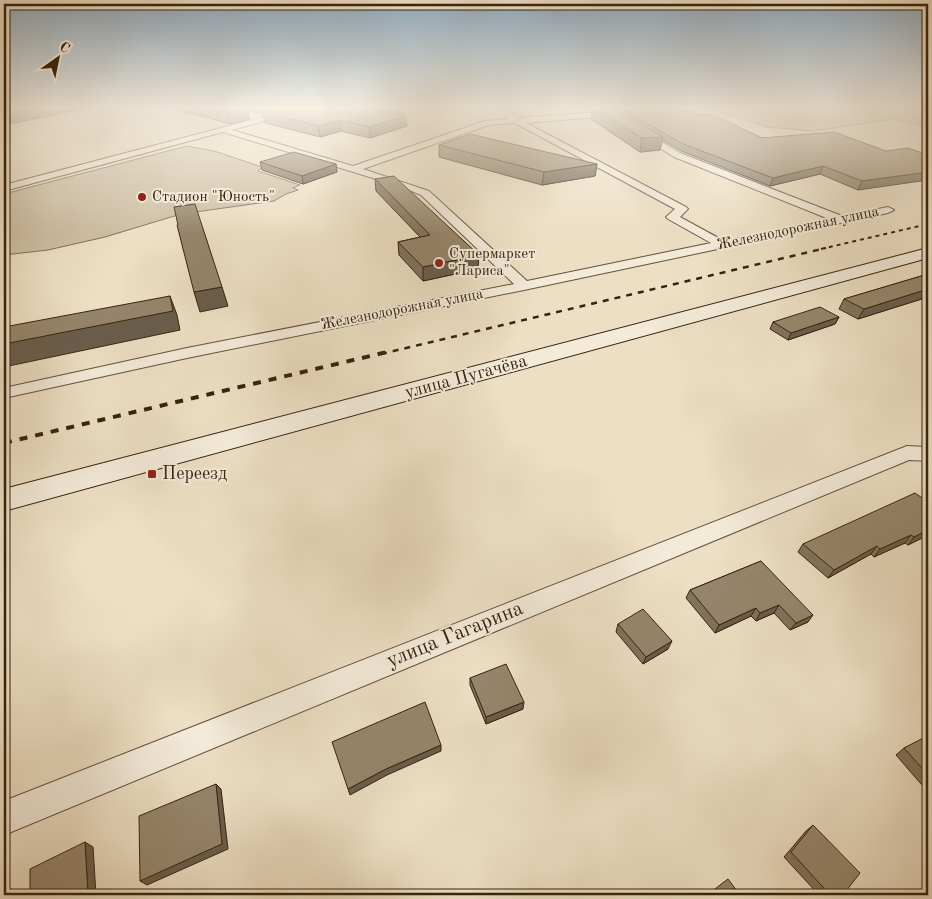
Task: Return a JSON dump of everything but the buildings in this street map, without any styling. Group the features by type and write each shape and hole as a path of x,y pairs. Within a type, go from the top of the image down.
{"street":[{"path":"4,188 146,150"},
{"path":"289,150 406,185 424,193 524,286"},
{"path":"354,169 409,150"},
{"path":"570,150 682,210 672,216 721,244"},
{"path":"669,150 677,155 839,220"},
{"name":"Железнодорожная улица","path":"4,392 888,210"},
{"name":"улица Пугачёва","path":"4,500 927,255"},
{"name":"улица Гагарина","path":"4,818 917,454"}],"shaded area":[{"name":"Стадион \"Юность\"","path":"172,150 214,151 262,167 258,171 300,185 293,188 298,190 274,201 181,214 105,237 48,250 4,255 4,194"}],"railway":[{"path":"821,249 928,224"},
{"path":"381,354 826,248"},
{"path":"4,443 387,352"}],"place":[{"name":"Стадион \"Юность\"","path":"142,197"},
{"name":"Супермаркет \"Лариса\"","path":"439,263"},
{"name":"Переезд","path":"152,474"}]}
